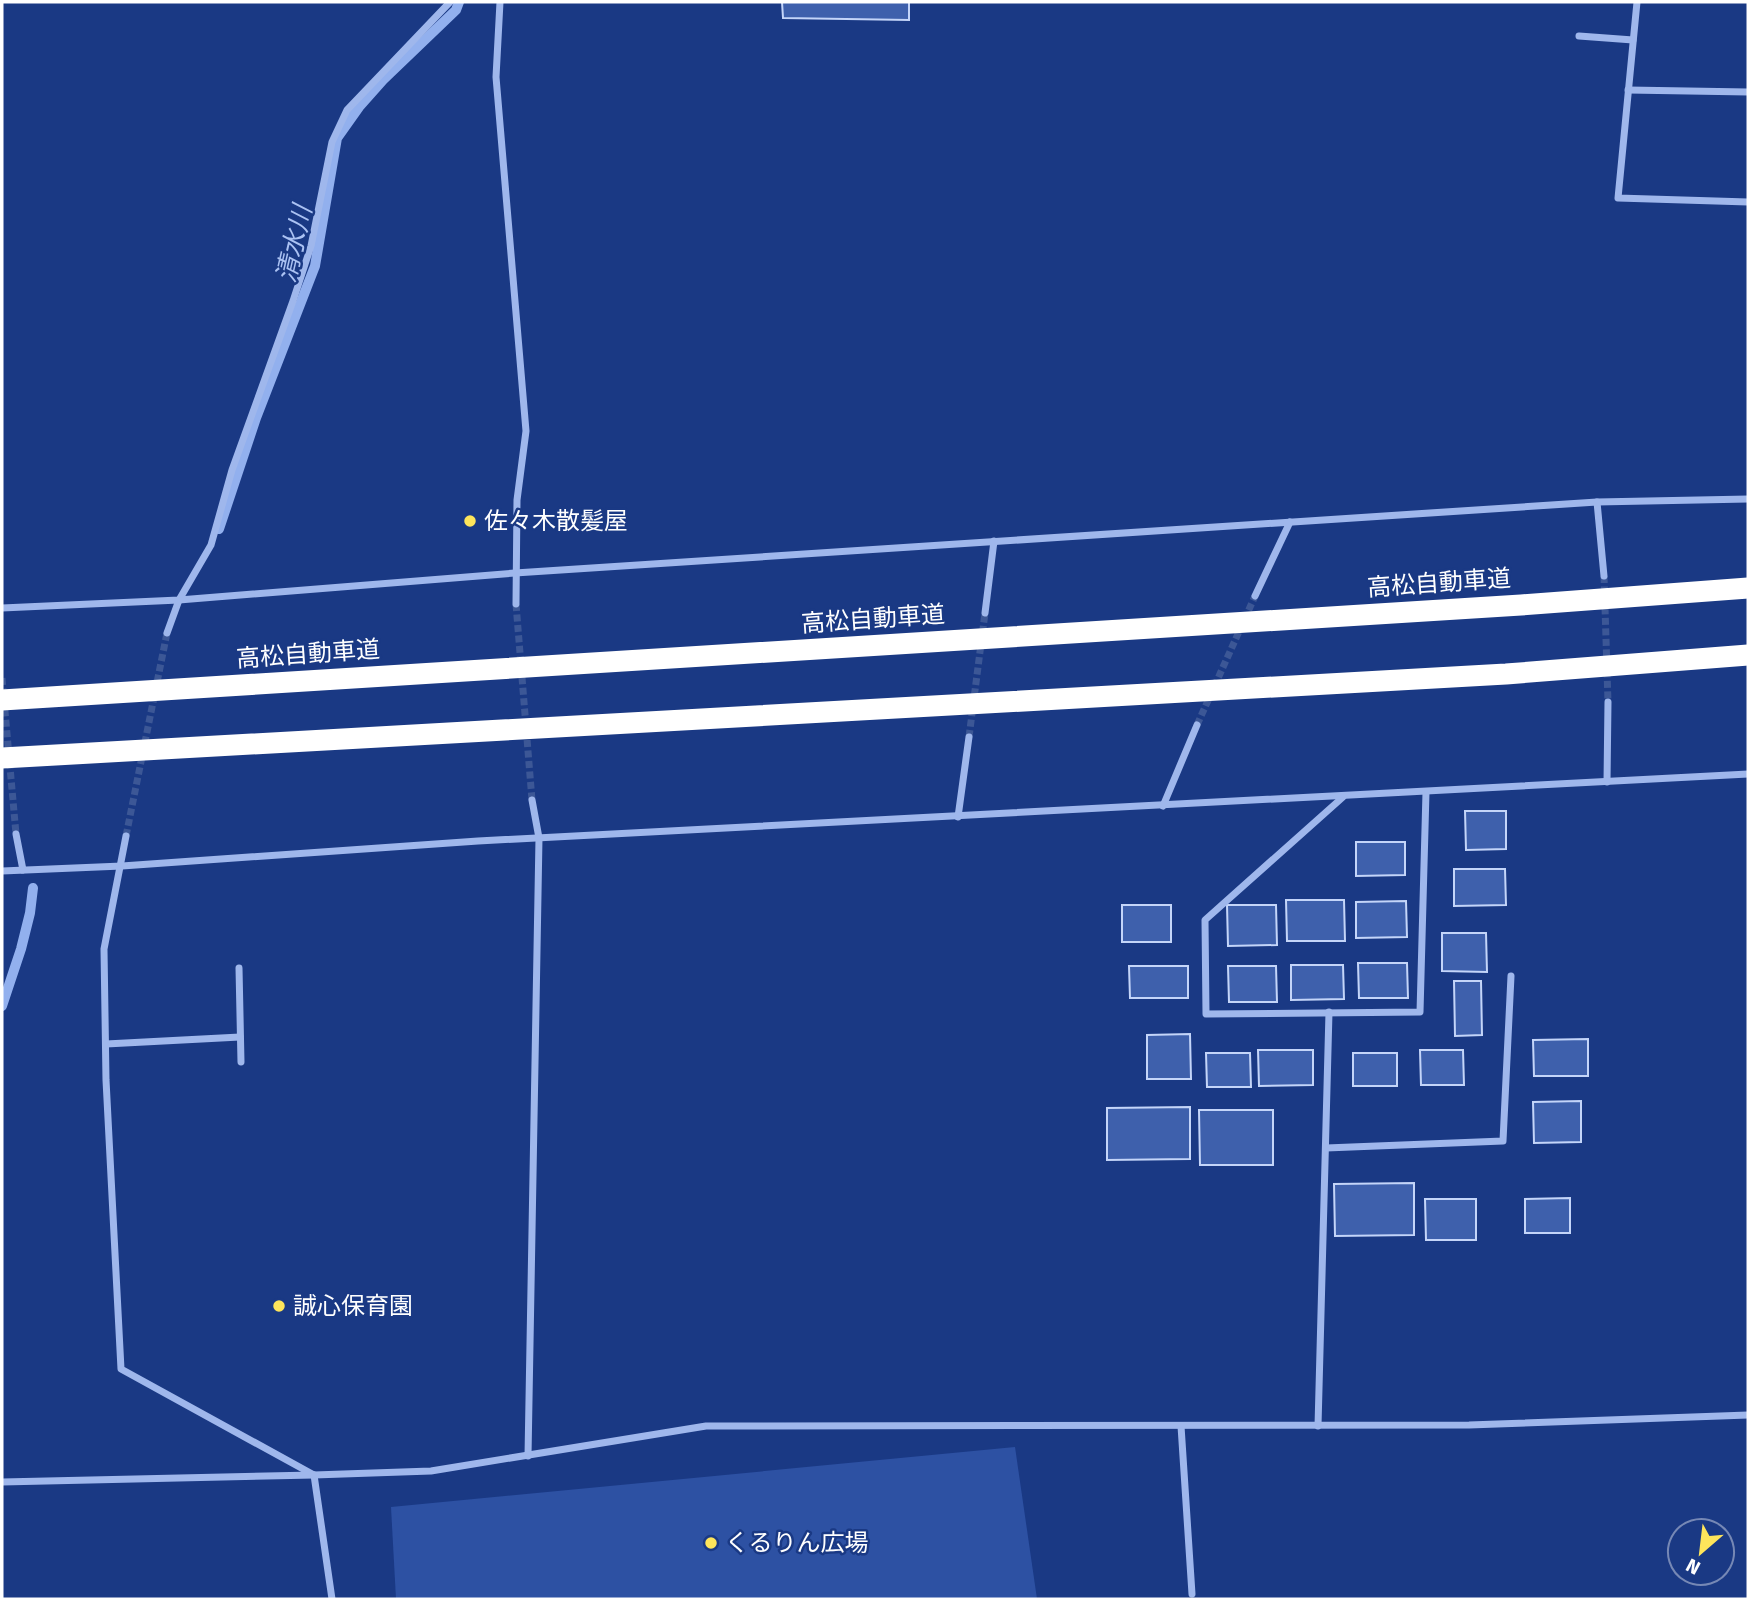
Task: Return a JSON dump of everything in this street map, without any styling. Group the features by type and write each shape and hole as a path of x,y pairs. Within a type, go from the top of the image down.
{"highway":[{"name":"高松自動車道","path":"2,700 1521,605 1748,588"},
{"path":"2,758 1506,674 1748,655"}],"street":[{"path":"167,633 179,600 211,545 232,470 293,301 311,246 332,142 347,110 450,2"},
{"path":"500,2 496,77 526,431 517,500 516,604"},
{"path":"1637,2 1618,198 1748,202"},
{"path":"1579,36 1633,40"},
{"path":"1628,90 1748,92"},
{"path":"2,608 179,600 515,573 1597,502 1748,499"},
{"path":"1597,502 1604,576"},
{"path":"1255,596 1290,522"},
{"path":"985,613 994,541"},
{"path":"1607,782 1608,702"},
{"path":"1163,806 1197,725"},
{"path":"957,817 969,737"},
{"path":"2,871 122,866 538,838 1748,774"},
{"path":"1343,796 1205,920 1206,1013 1420,1012 1426,792"},
{"path":"528,1455 538,838 532,800"},
{"path":"16,834 23,870"},
{"path":"126,836 104,949 121,1369 314,1475"},
{"path":"239,968 241,1062"},
{"path":"1326,1148 1503,1141 1511,976"},
{"path":"1318,1426 1329,1013"},
{"path":"106,1044 240,1037"},
{"path":"2,1482 430,1471 706,1426 1469,1425 1748,1415"},
{"path":"1181,1426 1192,1594"},
{"path":"314,1475 332,1599"}],"shaded area":[{"name":"くるりん広場","path":"1015,1447 1037,1599 396,1599 391,1507"}],"building":[{"path":"782,2 909,2 909,20 783,18"},
{"path":"1465,811 1506,811 1506,849 1466,850"},
{"path":"1356,842 1405,842 1405,875 1356,876"},
{"path":"1454,869 1505,869 1506,905 1454,906"},
{"path":"1286,900 1344,900 1345,941 1287,941"},
{"path":"1406,901 1407,937 1356,938 1356,902"},
{"path":"1122,905 1171,905 1171,942 1122,942"},
{"path":"1227,905 1276,905 1277,945 1228,946"},
{"path":"1442,933 1486,933 1487,972 1442,971"},
{"path":"1358,963 1407,963 1408,998 1359,998"},
{"path":"1291,965 1343,965 1344,999 1291,1000"},
{"path":"1129,966 1188,966 1188,998 1130,998"},
{"path":"1228,966 1276,966 1277,1002 1229,1002"},
{"path":"1454,981 1481,981 1482,1035 1455,1036"},
{"path":"1190,1034 1191,1079 1147,1079 1147,1035"},
{"path":"1588,1039 1588,1076 1534,1076 1533,1040"},
{"path":"1258,1050 1313,1050 1313,1085 1259,1086"},
{"path":"1420,1050 1463,1050 1464,1085 1421,1085"},
{"path":"1206,1053 1250,1053 1251,1087 1207,1087"},
{"path":"1353,1053 1397,1053 1397,1086 1353,1086"},
{"path":"1581,1101 1581,1142 1534,1143 1533,1102"},
{"path":"1190,1107 1190,1159 1107,1160 1107,1108"},
{"path":"1199,1110 1273,1110 1273,1165 1200,1165"},
{"path":"1414,1183 1414,1235 1335,1236 1334,1184"},
{"path":"1570,1198 1570,1233 1525,1233 1525,1199"},
{"path":"1425,1199 1476,1199 1476,1240 1426,1240"}],"waterway":[{"name":"清水川","path":"219,529 256,418 315,266 337,138 383,80 456,10 459,2"},
{"name":"清水川","path":"2,1006 21,949 33,888"}],"tunnel":[{"path":"1604,576 1608,702"},
{"path":"1197,725 1255,596"},
{"path":"516,604 532,800"},
{"path":"969,737 985,613"},
{"path":"126,836 167,633"},
{"path":"2,678 16,834"}],"place":[{"name":"佐々木散髪屋","path":"470,521"},
{"name":"誠心保育園","path":"279,1306"},
{"name":"くるりん広場","path":"711,1543"}]}
